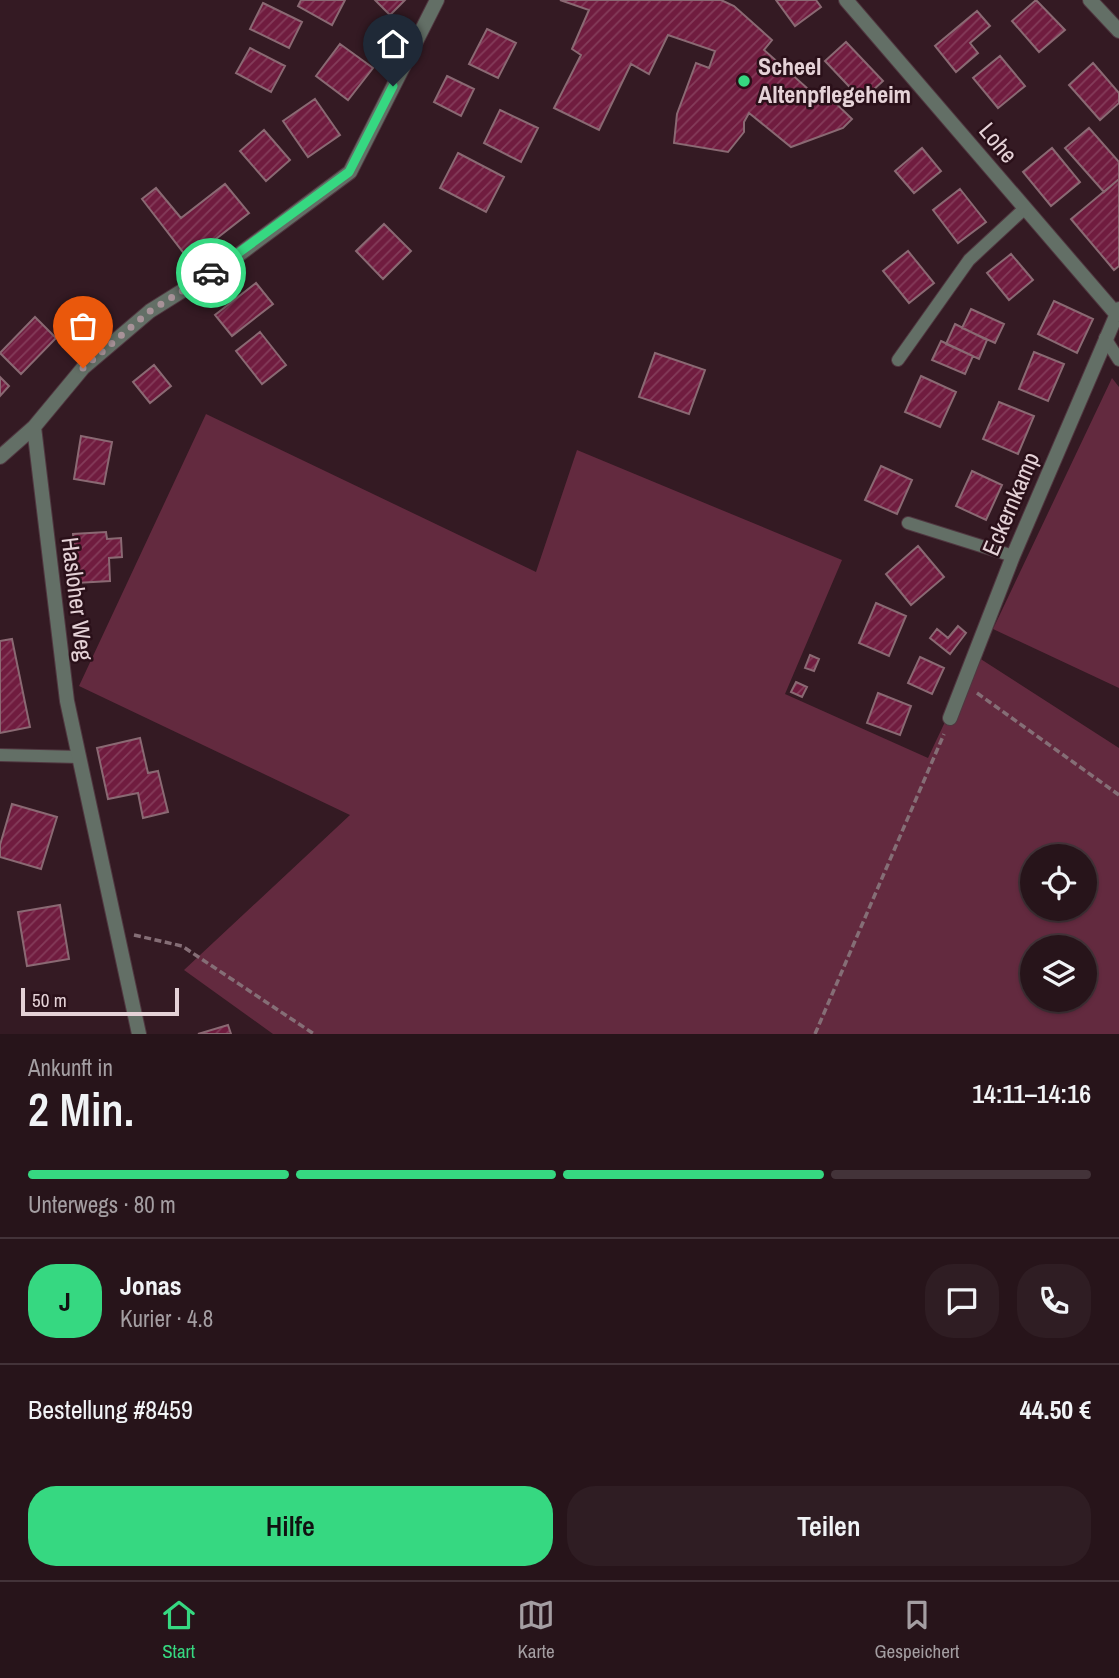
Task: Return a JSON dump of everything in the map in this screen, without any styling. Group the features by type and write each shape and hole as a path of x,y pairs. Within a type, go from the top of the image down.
{"street":[{"path":"0,457 34,427 83,368 150,311 233,259 349,172 438,0"},
{"name":"Lohe","path":"846,0 1024,209 1118,312"},
{"path":"1090,0 1119,31"},
{"name":"Eckernkamp","path":"950,718 1013,556 1118,312"},
{"name":"Hasloher Weg","path":"34,427 52,599 67,701 139,1034"}],"lane":[{"path":"898,360 969,260 1024,209"},
{"path":"1105,338 1119,360"},
{"path":"908,523 1013,556"},
{"path":"0,755 79,757"}],"path":[{"path":"964,684 1119,795"},
{"path":"816,1032 950,718"},
{"path":"117,931 182,946 314,1034"}],"shaded area":[{"path":"1112,378 1119,387 1119,688 993,629"},
{"path":"206,414 536,572 577,450 842,560 785,694 928,758 976,656 1119,748 1119,1034 273,1034 184,970 350,815 79,686"}],"building":[{"path":"301,0 345,0 332,25 298,6"},
{"path":"375,0 405,0 390,15"},
{"name":"Scheel Altenpflegeheim","path":"560,0 721,0 734,6 772,40 764,50 816,96 820,88 852,119 843,128 791,147 749,113 744,122 744,132 728,152 674,143 677,114 696,63 709,68 715,51 668,35 649,74 631,64 599,130 554,108 581,55 572,49 589,10"},
{"path":"776,0 816,0 821,7 795,26"},
{"path":"1036,0 1065,30 1039,52 1012,21"},
{"path":"263,3 302,22 289,48 250,29"},
{"path":"977,11 990,26 970,43 978,53 956,72 935,46"},
{"path":"487,29 516,43 498,78 469,64"},
{"path":"846,42 883,81 862,100 825,61"},
{"path":"340,44 373,68 348,100 316,76"},
{"path":"250,48 285,66 271,92 236,73"},
{"path":"1000,56 1025,86 998,108 973,78"},
{"path":"1093,63 1119,93 1119,103 1100,120 1069,85"},
{"path":"447,76 474,89 461,116 434,102"},
{"path":"315,99 340,135 308,157 283,121"},
{"path":"500,110 538,128 521,162 484,143"},
{"path":"1089,128 1119,162 1119,179 1104,192 1065,148"},
{"path":"264,130 290,160 266,181 240,151"},
{"path":"922,148 941,171 914,193 895,171"},
{"path":"1052,148 1080,182 1051,206 1023,172"},
{"path":"458,153 504,177 486,212 440,188"},
{"path":"1119,179 1119,266 1114,270 1071,219"},
{"path":"225,184 249,213 189,260 142,199 156,188 181,218"},
{"path":"960,189 986,222 958,243 933,210"},
{"path":"384,224 411,251 383,279 356,251"},
{"path":"908,251 934,283 909,303 883,271"},
{"path":"1011,254 1033,280 1009,300 987,273"},
{"path":"256,283 273,304 232,336 215,315"},
{"path":"1054,301 1093,319 1077,353 1038,334"},
{"path":"971,309 1004,324 995,343 962,328"},
{"path":"35,317 56,338 21,374 0,353"},
{"path":"955,324 987,340 979,359 946,344"},
{"path":"260,332 286,365 262,384 236,351"},
{"path":"941,341 973,356 965,374 932,360"},
{"path":"1034,352 1064,364 1048,401 1019,389"},
{"path":"655,353 705,370 689,414 639,397"},
{"path":"154,365 171,386 150,403 133,382"},
{"path":"921,376 956,392 940,427 905,412"},
{"path":"0,377 9,386 0,396"},
{"path":"999,402 1034,416 1018,454 983,439"},
{"path":"81,436 112,442 104,484 74,479"},
{"path":"881,466 912,480 897,514 865,500"},
{"path":"972,471 1002,485 986,520 956,506"},
{"path":"106,532 107,539 121,538 122,557 109,558 110,581 76,583 73,534"},
{"path":"918,546 944,577 911,605 886,574"},
{"path":"876,603 906,616 889,656 859,643"},
{"path":"958,626 966,633 950,654 930,638 937,629 948,638"},
{"path":"12,639 30,727 0,733 0,641"},
{"path":"810,655 819,659 814,671 805,668"},
{"path":"920,657 944,668 932,694 908,683"},
{"path":"796,682 807,687 802,697 791,692"},
{"path":"878,693 911,706 900,735 867,723"},
{"path":"140,738 148,773 158,771 168,812 143,818 138,793 108,799 97,748"},
{"path":"12,804 57,817 41,869 0,857 0,845"},
{"path":"60,905 69,959 27,966 18,912"},
{"path":"228,1025 231,1034 198,1034"}],"way so far":[{"path":"83,368 150,311 211,273"}],"place":[{"name":"Scheel Altenpflegeheim","path":"744,81"}],"route":[{"path":"211,273 349,172 393,86"}]}
